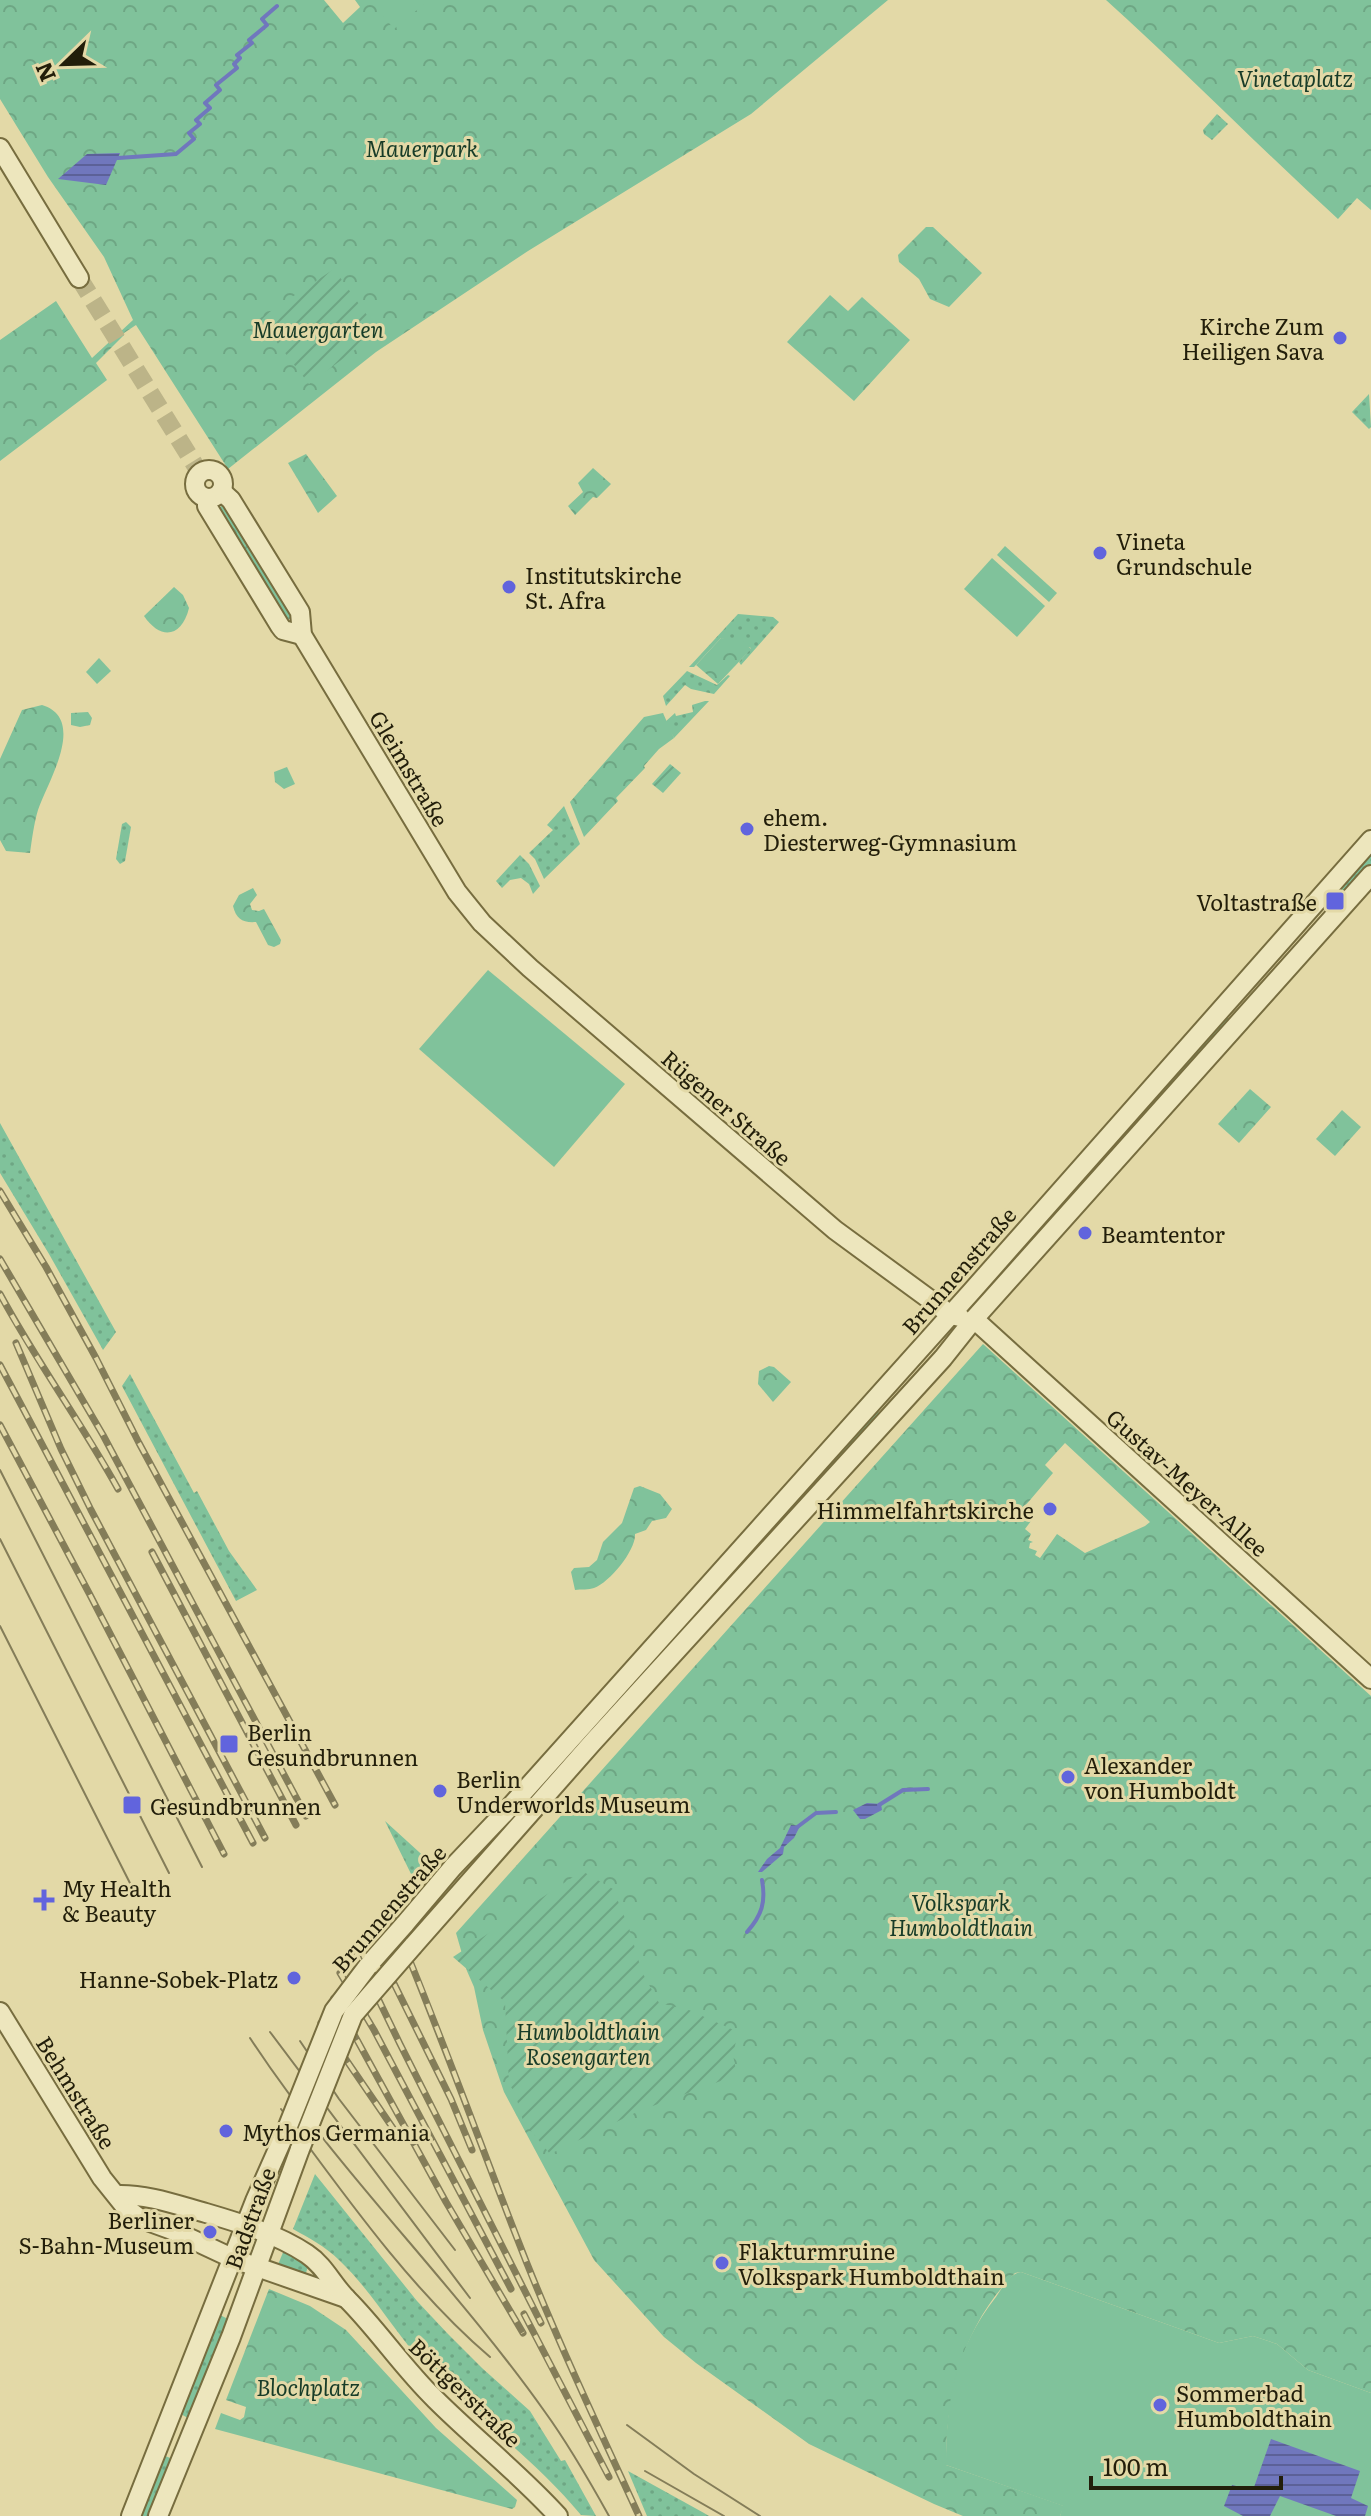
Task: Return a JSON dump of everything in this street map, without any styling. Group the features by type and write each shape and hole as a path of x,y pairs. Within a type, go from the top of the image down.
{"main road":[{"path":"0,148 79,278"},
{"name":"Gleimstraße","path":"199,472 209,470 218,473 223,482 207,506 280,626 283,630 302,635 457,892 482,923"},
{"name":"Brunnenstraße","path":"617,1702 951,1315 1371,840"},
{"name":"Brunnenstraße","path":"334,2011 352,1984 453,1867 585,1737 943,1358 974,1319 1371,875"},
{"name":"Rügener Straße","path":"482,923 530,968 835,1230 951,1315"},
{"path":"1285,935 1303,951"},
{"path":"951,1315 974,1319"},
{"name":"Gustav-Meyer-Allee","path":"974,1319 1371,1679"},
{"name":"Brunnenstraße","path":"353,2015 585,1737"},
{"name":"Badstraße","path":"131,2516 334,2011"},
{"name":"Behmstraße","path":"0,2012 102,2178 126,2208 139,2218 257,2267"},
{"name":"Badstraße","path":"158,2516 353,2015"},
{"path":"117,2195 164,2201 246,2226"},
{"name":"Böttgerstraße","path":"246,2226 309,2255 328,2272 346,2298 433,2398 532,2487 558,2516"},
{"name":"Böttgerstraße","path":"257,2267 346,2298"},
{"path":"167,2429 191,2437"}],"green space":[{"name":"Mauerpark","path":"0,0 324,0 343,23 360,7 355,0 888,0 751,114 528,251 376,352 228,469 136,325 124,333 96,363 107,380 0,461 0,340 56,301 92,358 133,320 104,257 48,177 0,99"},
{"path":"389,0 429,0 394,29 378,10"},
{"name":"Vinetaplatz","path":"1106,0 1371,0 1371,210 1357,198 1338,219"},
{"path":"1217,114 1228,124 1212,140 1203,130"},
{"path":"926,227 933,227 982,273 949,307 930,299 919,279 899,262 898,255"},
{"name":"Mauergarten","path":"334,269 379,332 309,384 259,319"},
{"path":"830,295 848,311 862,297 910,340 854,401 787,342"},
{"path":"1369,394 1371,427 1369,429 1352,412"},
{"path":"306,454 337,496 318,513 288,463"},
{"path":"593,468 611,484 575,515 568,506 583,492 578,483"},
{"path":"224,504 292,606 292,618 285,621 217,510"},
{"path":"1005,546 1057,593 1049,602 997,555"},
{"path":"992,558 1045,606 1017,637 964,589"},
{"path":"174,587 183,595 189,608 186,618 176,630 164,632 144,616"},
{"path":"738,614 773,617 779,622 741,665 739,662 751,648 721,638 694,667 689,667"},
{"path":"721,638 741,640 751,649 718,684 696,665"},
{"path":"99,658 111,671 97,684 86,672"},
{"path":"687,671 717,685 730,676 714,694 685,685 666,706 663,696"},
{"path":"709,701 674,738 665,722 675,713 676,716 693,712 692,705"},
{"path":"42,705 55,712 62,724 61,753 38,810 30,853 6,851 0,840 0,759 22,710"},
{"path":"88,712 92,718 90,725 71,725 71,713"},
{"path":"663,713 674,738 659,749 616,798 618,801 584,837 570,802 644,717"},
{"path":"670,764 681,773 663,793 652,784"},
{"path":"287,767 295,784 284,789 275,782 274,772"},
{"path":"564,806 580,844 544,879 529,853 553,830 547,825"},
{"path":"126,822 131,827 125,861 120,864 116,859 122,824"},
{"path":"520,855 529,864 540,886 533,894 529,884 521,878 510,880 502,888 496,881"},
{"path":"1371,855 1371,865 1333,904 1332,899"},
{"path":"253,888 257,895 250,904 252,910 264,909 281,940 274,947 268,945 256,922 241,919 234,910 239,895"},
{"path":"488,970 625,1084 554,1167 419,1049"},
{"path":"1227,1017 1231,1021 1145,1117 1141,1113"},
{"path":"1250,1089 1271,1107 1239,1143 1218,1124"},
{"path":"1342,1110 1361,1127 1335,1156 1316,1139"},
{"path":"1133,1121 1137,1126 985,1295 983,1293"},
{"path":"0,1123 116,1332 103,1350 0,1173"},
{"name":"Volkspark Humboldthain","path":"983,1344 1371,1696 1371,2393 1308,2370 1277,2344 1253,2336 1219,2343 1021,2272 1015,2273 997,2293 970,2338 949,2412 946,2465 1064,2506 1060,2516 963,2516 809,2444 664,2337 594,2260 504,2092 456,1933","holes":["1065,1443 1150,1522 1085,1553 1057,1534 1040,1558 1035,1555 1037,1551 1029,1548 1033,1542 1028,1540 1031,1534 1025,1529 1031,1521 1025,1506 1053,1473 1045,1465"]},
{"path":"769,1366 791,1382 773,1402 758,1384 759,1371"},
{"path":"130,1374 194,1493 197,1491 229,1551 257,1590 236,1601 122,1386"},
{"path":"878,1410 879,1415 803,1500 799,1495"},
{"path":"640,1486 660,1494 672,1509 666,1518 652,1521 646,1530 635,1534 627,1557 600,1585 575,1590 571,1572 574,1568 589,1567 597,1560 603,1542 622,1523 634,1488"},
{"path":"794,1501 799,1505 720,1593 716,1589"},
{"path":"385,1821 430,1862 414,1880"},
{"name":"Humboldthain Rosengarten","path":"582,1871 613,1889 642,1972 659,2003 689,2010 738,2032 733,2055 737,2075 639,2111 550,2154 523,2121 515,2093 509,2084 505,2002 453,1957"},
{"path":"315,2174 417,2301 482,2368 530,2411 561,2461 565,2460 596,2516 581,2515 544,2475 425,2365 339,2260 293,2229"},
{"path":"284,2250 308,2266 306,2273 303,2275 277,2267"},
{"name":"Sommerbad Humboldthain","path":"1021,2272 1219,2343 1253,2336 1277,2344 1308,2370 1371,2393 1371,2516 1060,2516 1063,2506 946,2465 951,2397 962,2356 982,2316 1004,2285 1013,2275"},
{"name":"Blochplatz","path":"269,2289 310,2306 346,2330 436,2428 517,2500 515,2507 512,2509 215,2429 221,2413 240,2420 244,2417 246,2407 226,2400"},
{"path":"220,2315 228,2319 186,2417 181,2414"},
{"path":"165,2456 173,2459 150,2516 141,2516"},
{"path":"628,2471 704,2513 709,2516 647,2516"}],"water":[{"path":"120,153 106,185 58,179 87,154"},
{"path":"867,1803 881,1804 882,1810 860,1819 853,1810"},
{"path":"791,1825 800,1826 794,1838 784,1847 783,1854 758,1872 780,1848"},
{"path":"1271,2439 1360,2471 1351,2498 1368,2506 1365,2516 1336,2516 1280,2496 1270,2516 1243,2516 1224,2506 1232,2485 1253,2490"}],"waterway":[{"path":"118,158 176,154 194,139 189,133 200,124 196,120 210,108 205,103 220,90 216,85 237,68 234,64 240,58 237,55 267,25 262,19 277,6"},
{"path":"879,1805 903,1790 928,1789"},
{"path":"796,1828 816,1813 836,1812"},
{"path":"747,1932 762,1908 762,1880"}],"tunnel":[{"path":"79,278 198,470"}],"tram line":[{"path":"0,1470 202,1867"},
{"path":"0,1539 169,1873"},
{"path":"0,1626 137,1897"},
{"path":"270,2032 470,2298"},
{"path":"250,2038 357,2181 509,2364 562,2437 609,2516"},
{"path":"300,2041 339,2099 455,2250"},
{"path":"281,2109 406,2271 461,2331 490,2357"},
{"path":"627,2425 694,2474 760,2516"},
{"path":"645,2471 724,2516"}],"railway":[{"path":"0,1191 96,1358 335,1805"},
{"path":"0,1259 103,1435 306,1816"},
{"path":"0,1294 118,1489"},
{"path":"16,1343 91,1510 265,1838"},
{"path":"0,1365 253,1843"},
{"path":"0,1425 224,1854"},
{"path":"152,1552 296,1825"},
{"path":"391,1915 531,2273 639,2516"},
{"path":"373,1941 451,2099 472,2150"},
{"path":"356,1953 541,2323"},
{"path":"340,1973 374,2030 511,2289"},
{"path":"334,1998 446,2202 523,2333"},
{"path":"321,2023 399,2137"},
{"path":"524,2314 609,2477"}],"place":[{"name":"Kirche Zum Heiligen Sava","path":"1340,338"},
{"name":"Vineta Grundschule","path":"1100,553"},
{"name":"Institutskirche St. Afra","path":"509,587"},
{"name":"ehem. Diesterweg-Gymnasium","path":"747,829"},
{"name":"Voltastraße","path":"1335,901"},
{"name":"Beamtentor","path":"1085,1233"},
{"name":"Himmelfahrtskirche","path":"1050,1509"},
{"name":"Berlin Gesundbrunnen","path":"229,1744"},
{"name":"Alexander von Humboldt","path":"1068,1777"},
{"name":"Berlin Underworlds Museum","path":"440,1791"},
{"name":"Gesundbrunnen","path":"132,1805"},
{"name":"My Health & Beauty","path":"44,1900"},
{"name":"Hanne-Sobek-Platz","path":"294,1978"},
{"name":"Mythos Germania","path":"226,2131"},
{"name":"Berliner S-Bahn-Museum","path":"210,2232"},
{"name":"Flakturmruine Volkspark Humboldthain","path":"722,2263"},
{"name":"Sommerbad Humboldthain","path":"1160,2405"}]}
